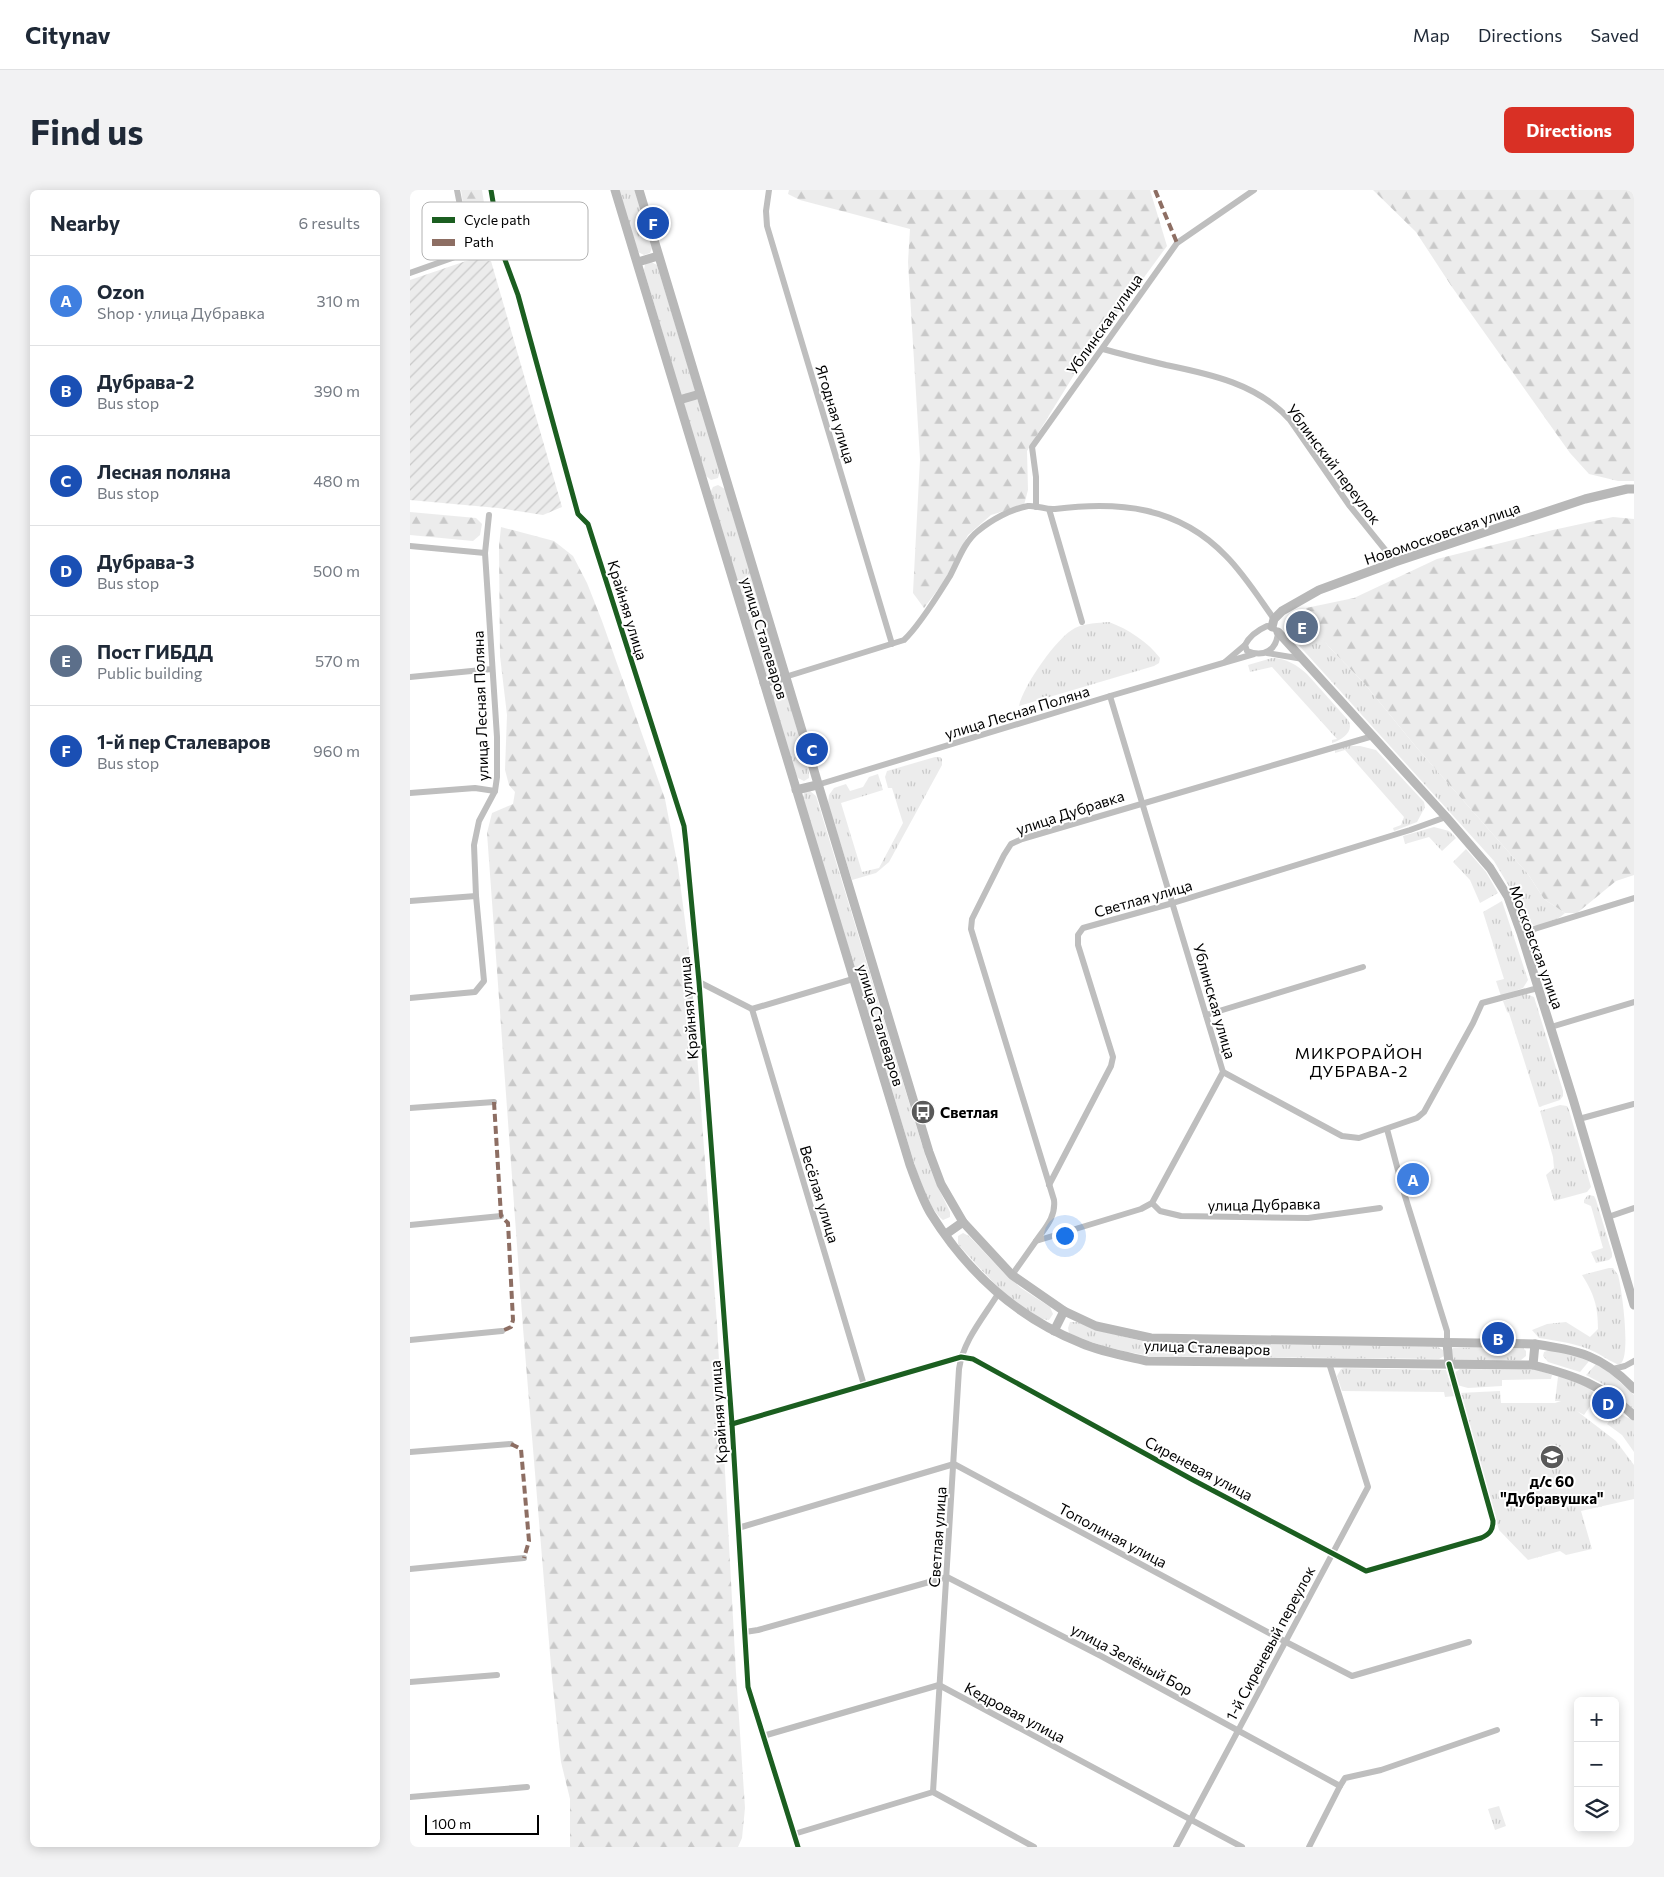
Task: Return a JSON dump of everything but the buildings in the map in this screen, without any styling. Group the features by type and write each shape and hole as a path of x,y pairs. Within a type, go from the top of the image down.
{"main road":[{"name":"улица Сталеваров","path":"616,190 910,1165 931,1213 968,1264 998,1294 1022,1313 1054,1332 1082,1344 1115,1354 1147,1361 1532,1365 1581,1378 1600,1388 1634,1416"},
{"name":"улица Сталеваров","path":"639,190 929,1152 941,1184 963,1222 1012,1274 1064,1311 1096,1326 1151,1338 1535,1344 1573,1350 1595,1358 1613,1369 1634,1389"},
{"path":"638,262 658,256"},
{"path":"679,400 700,394"},
{"name":"Новомосковская улица","path":"1275,626 1282,611 1318,590 1395,562 1585,499 1627,489 1634,490"},
{"name":"Московская улица","path":"1275,626 1490,868 1508,897 1579,1120 1634,1305"},
{"path":"764,683 785,677"},
{"path":"796,790 817,785"},
{"path":"946,1234 963,1222"},
{"path":"1054,1332 1064,1311"},
{"path":"1447,1343 1449,1364"},
{"path":"1532,1365 1535,1344"}],"street":[{"name":"Ягодная улица","path":"769,190 766,211 767,226 892,644"},
{"name":"Ублинская улица","path":"1036,507 1036,477 1032,447 1177,243 1254,190"},
{"path":"410,274 448,260"},
{"name":"Крайняя улица","path":"505,260 518,295 578,514 588,524 684,826 699,982 732,1424 748,1687 798,1847"},
{"name":"Ублинский переулок","path":"1103,349 1216,376 1250,390 1267,400 1282,411 1290,420 1349,505 1395,562"},
{"name":"Московская улица","path":"785,677 904,640 914,631 950,576 967,542 976,532 1003,516 1028,506 1049,509 1090,506 1135,507 1154,512 1188,526 1211,541 1228,557 1275,626"},
{"path":"1049,509 1082,622"},
{"name":"улица Лесная Поляна","path":"410,998 475,992 484,981 476,896 474,845 479,821 495,791 497,777 497,737 485,553 489,514"},
{"path":"410,546 485,553"},
{"name":"улица Лесная Поляна","path":"1224,662 1245,645 1252,634 1267,626 1275,626"},
{"path":"1267,653 1275,645 1275,626"},
{"path":"1245,645 1247,651 1254,654"},
{"path":"1267,653 1304,659"},
{"name":"улица Лесная Поляна","path":"817,785 1224,662 1254,654 1267,653"},
{"path":"410,676 492,668"},
{"name":"Ублинская улица","path":"1110,696 1222,1072 1152,1203"},
{"name":"улица Дубравка","path":"1036,1241 1050,1221 1055,1209 971,928 972,918 987,886 1011,844 1142,802 1373,736"},
{"path":"410,793 475,788 495,791"},
{"name":"Светлая улица","path":"1049,1185 1111,1066 1113,1057 1078,945 1078,935 1083,928 1173,904 1446,817"},
{"path":"410,901 476,896"},
{"path":"1521,933 1634,898"},
{"path":"1206,1015 1364,967"},
{"path":"699,982 752,1009 853,979"},
{"path":"1222,1072 1342,1136 1359,1138 1417,1118 1424,1112 1473,1024 1482,1003 1538,988"},
{"path":"1550,1027 1634,1002"},
{"name":"Весёлая улица","path":"752,1009 864,1385"},
{"path":"410,1108 494,1102"},
{"path":"1579,1120 1634,1104"},
{"path":"1387,1129 1404,1192 1447,1331 1447,1343"},
{"path":"1012,1274 1036,1241 1152,1203"},
{"name":"улица Дубравка","path":"1152,1203 1160,1211 1181,1216 1308,1218 1380,1208"},
{"path":"1608,1217 1634,1208"},
{"path":"410,1225 501,1216"},
{"name":"Светлая улица","path":"933,1792 961,1357 998,1294"},
{"path":"410,1340 502,1331"},
{"path":"732,1424 961,1357"},
{"name":"Сиреневая улица","path":"961,1357 972,1359 1366,1572 1481,1538 1489,1534 1493,1527 1493,1521 1449,1364"},
{"path":"1613,1369 1634,1361"},
{"name":"1-й Сиреневый переулок","path":"1176,1847 1368,1487 1329,1363"},
{"path":"410,1452 511,1444"},
{"path":"738,1528 954,1464"},
{"name":"Тополиная улица","path":"954,1464 1352,1676 1469,1642"},
{"path":"410,1569 524,1558"},
{"path":"745,1632 947,1577"},
{"name":"улица Зелёный Бор","path":"947,1577 1101,1656 1340,1786"},
{"path":"410,1682 497,1675"},
{"path":"762,1736 939,1686"},
{"name":"Кедровая улица","path":"939,1686 1242,1847"},
{"path":"1309,1847 1345,1778 1381,1770 1497,1730"},
{"path":"410,1797 527,1787"},
{"path":"794,1834 933,1792 1034,1847"}],"green space":[{"path":"461,190 482,190 484,202 463,202"},
{"path":"619,190 635,190 652,248 650,253 644,255 638,252"},
{"path":"789,190 1150,190 1167,246 1082,362 1027,451 1028,490 1024,505 991,515 968,535 945,580 924,608 913,593 920,459 908,262 910,229 800,200 788,194"},
{"path":"1373,190 1634,190 1634,481 1618,481 1589,474 1570,453 1452,287 1416,232"},
{"path":"469,260 491,261 562,507 543,515 498,508 410,500 410,280"},
{"path":"651,262 657,265 695,390 694,394 681,395 644,270 645,264"},
{"path":"695,399 699,401 720,471 718,478 711,480 705,475 684,404 685,401"},
{"path":"718,485 725,489 779,668 778,675 768,677 764,671 710,493 713,487"},
{"path":"410,512 476,518 482,524 480,535 473,541 410,535"},
{"path":"1613,517 1634,519 1634,875 1616,881 1577,913 1565,913 1544,899 1528,874 1417,748 1364,683 1329,647 1317,632 1307,614 1306,608 1354,598 1437,559"},
{"path":"501,527 554,541 573,556 587,583 602,621 665,799 678,867 690,959 717,1324 745,1808 742,1838 738,1847 570,1847 570,1799 561,1762 552,1678 523,1328 487,833 492,813 513,804 515,792 509,785 505,770 507,715 500,656 499,546"},
{"path":"1109,622 1144,641 1160,658 1159,663 1019,706 1034,675 1059,641 1075,628 1092,623"},
{"path":"1285,623 1303,637 1314,626 1329,647 1364,683 1417,748 1528,874 1544,899 1565,913 1547,923 1527,925 1523,920 1510,888 1494,861 1285,630"},
{"path":"1272,658 1282,659 1291,663 1307,674 1348,720 1350,724 1349,731 1340,740 1332,743 1332,740 1337,739 1272,667 1250,672 1248,665"},
{"path":"779,682 785,686 809,772 809,778 804,781 798,778 796,774 770,690 772,685"},
{"path":"1345,746 1360,746 1376,750 1424,802 1425,807 1417,822 1394,831 1393,828 1401,825 1404,817 1345,750 1335,753 1335,749"},
{"path":"935,757 942,759 942,765 889,862 876,873 852,880 828,804 829,795 834,788 846,784 850,791 863,787 869,777 878,774 883,790 841,803 862,872 879,868 903,823 892,788 888,788 885,777 887,771"},
{"path":"810,791 816,796 926,1158 950,1212 950,1217 943,1220 930,1203 916,1169 803,799 804,792"},
{"path":"1434,827 1449,831 1456,838 1442,851 1429,837 1405,844 1403,836"},
{"path":"1466,849 1486,872 1498,893 1480,903 1470,880 1453,862"},
{"path":"1502,901 1528,980 1523,988 1501,996 1496,981 1504,979 1483,912"},
{"path":"1526,994 1534,997 1563,1091 1563,1096 1560,1100 1539,1107 1509,1013 1503,1001"},
{"path":"1560,1105 1567,1106 1569,1110 1591,1187 1587,1192 1554,1201 1546,1175 1554,1168 1553,1157 1540,1111"},
{"path":"1588,1195 1594,1196 1596,1200 1612,1253 1612,1257 1609,1260 1596,1263 1591,1252 1603,1248 1591,1206 1584,1203"},
{"path":"963,1233 969,1236 1021,1288 1050,1307 1053,1314 1049,1320 1038,1317 1026,1310 1000,1289 958,1244 958,1236"},
{"path":"1613,1268 1618,1275 1622,1296 1625,1344 1624,1357 1621,1363 1615,1363 1581,1346 1539,1338 1532,1330 1547,1324 1566,1322 1590,1337 1598,1329 1595,1300 1582,1275"},
{"path":"1070,1322 1078,1322 1096,1330 1146,1342 1438,1347 1443,1350 1444,1356 1439,1359 1149,1356 1108,1347 1069,1333"},
{"path":"1522,1347 1526,1351 1526,1356 1521,1360 1453,1360 1451,1351 1453,1348"},
{"path":"1552,1349 1590,1360 1580,1372 1548,1362 1543,1356 1544,1352"},
{"path":"1596,1364 1610,1373 1634,1395 1634,1409 1603,1384 1586,1375"},
{"path":"1341,1369 1446,1370 1455,1396 1445,1397 1444,1392 1342,1391 1337,1376"},
{"path":"1460,1369 1538,1370 1552,1375 1551,1379 1502,1380 1502,1386 1468,1388 1457,1385 1454,1373"},
{"name":"д/с 60 \"Дубравушка\"","path":"1563,1375 1589,1388 1597,1396 1584,1415 1577,1411 1616,1441 1634,1465 1634,1499 1581,1511 1592,1549 1566,1555 1560,1551 1528,1560 1499,1530 1459,1393 1500,1391 1501,1403 1555,1403 1561,1401 1555,1401 1558,1377"},
{"path":"1617,1412 1634,1421 1634,1452 1622,1435 1607,1424"},
{"path":"1499,1806 1506,1826 1495,1830 1488,1809"}],"marked path":[{"path":"1155,190 1177,243"},
{"path":"494,1102 501,1216 508,1223 513,1320 511,1327 502,1331"},
{"path":"511,1444 521,1449 529,1541 524,1558"}],"cycle path":[{"path":"491,190 493,202"},
{"path":"505,260 518,295 578,514 588,524 684,826 699,982 732,1424 748,1687 798,1847"},
{"path":"732,1424 961,1357 973,1359 1193,1480 1366,1571 1481,1538 1492,1529 1493,1521 1449,1364"}],"place":[{"name":"1-й пер Сталеваров","path":"653,223"},
{"name":"Пост ГИБДД","path":"1302,627"},
{"name":"Лесная поляна","path":"812,749"},
{"name":"Светлая","path":"923,1112"},
{"name":"Ozon","path":"1413,1179"},
{"name":"Дубрава-2","path":"1498,1338"},
{"name":"Дубрава-3","path":"1608,1403"},
{"name":"д/с 60 \"Дубравушка\"","path":"1552,1457"}],"district":[{"name":"МИКРОРАЙОН ДУБРАВА-2","path":"1359,1061"}]}
